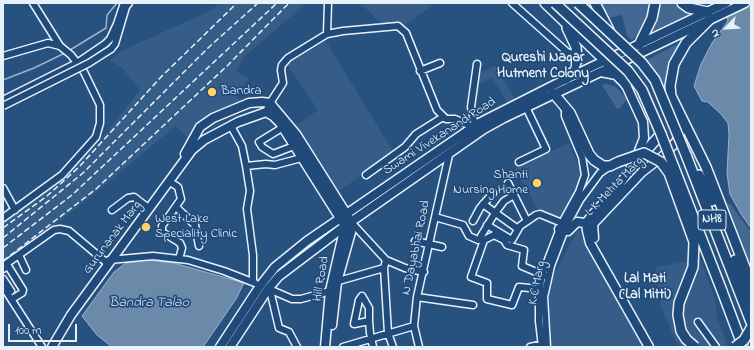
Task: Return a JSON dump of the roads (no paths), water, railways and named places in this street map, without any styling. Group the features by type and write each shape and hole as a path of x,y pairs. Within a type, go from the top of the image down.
{"highway":[{"path":"545,3 611,67 626,85"},
{"path":"556,3 628,71 642,90 661,134 743,347"},
{"path":"578,3 642,63 654,80 686,155 709,191 751,302"},
{"path":"595,3 609,31"},
{"path":"639,44 652,18 655,3"},
{"path":"682,3 689,8 708,16 690,38 674,64 670,86 671,96 706,168 751,284"},
{"path":"562,19 576,47 577,56 573,70 566,79"},
{"path":"554,94 565,105 589,154 598,164 614,164 644,153 661,134"},
{"path":"644,153 654,158 665,167 690,227 694,242 693,267 681,299 678,315 681,331 686,339 695,347"},
{"name":"NH8","path":"686,155 751,322"},
{"path":"735,347 744,340 751,328"}],"main road":[{"path":"720,11 726,3"},
{"path":"720,11 745,3"},
{"name":"Swami Vivekanand Road","path":"230,347 275,267 307,241 474,126 501,110 604,60 720,11"},
{"name":"Swami Vivekanand Road","path":"220,347 263,287 327,239 449,155 484,129 526,107 611,67 708,16"},
{"path":"600,72 616,75 626,85"},
{"name":"L K Mehta Marg","path":"625,185 644,138 643,122 626,85"},
{"path":"109,261 184,156 200,127 213,118 238,107 256,102 270,103 310,156 348,224"},
{"path":"266,112 286,126 301,159 343,216"},
{"name":"Gurunanak Marg","path":"47,347 109,261 197,146 204,140 231,126 266,112"},
{"name":"L K Mehta Marg","path":"649,347 590,243 590,223 593,214 625,185 663,156 680,137 682,128 678,112"},
{"path":"634,164 644,171"},
{"path":"377,193 382,201"},
{"path":"563,227 569,230 577,222 590,223"},
{"name":"L K Mehta Marg","path":"590,223 596,242 654,347"},
{"name":"Hill Road","path":"330,347 334,282 339,251 348,224"},
{"name":"Hill Road","path":"325,347 330,291 351,232 348,224"},
{"path":"327,239 335,243 339,251"},
{"name":"Gurunanak Marg","path":"52,347 78,304"}],"street":[{"path":"3,218 62,176 96,136 100,123 100,105 84,72 77,62 60,46 33,3"},
{"path":"3,100 77,62 105,44 110,39 124,3"},
{"path":"3,106 90,63 111,49 115,44 126,7 129,3"},
{"path":"327,34 328,3"},
{"path":"512,3 567,52 577,56"},
{"path":"266,112 283,83 281,70 282,65 288,58 327,34 343,30 398,26 406,33 436,110 443,117 455,119 474,126 471,107 477,64"},
{"path":"3,56 48,43 60,46"},
{"path":"420,71 440,63"},
{"path":"563,227 585,175 582,157 565,116 565,105"},
{"path":"519,162 546,149 526,107"},
{"path":"366,175 405,147 416,134 443,117"},
{"path":"231,126 242,146 246,166 250,190 246,208 253,255 263,287 279,328 289,332 297,347"},
{"path":"286,126 259,142 262,147 273,154 294,146"},
{"name":"N Dayabhai Road","path":"419,347 414,326 417,298 449,155"},
{"path":"246,166 266,164 275,165 310,156"},
{"path":"563,227 587,189 600,173 614,164"},
{"path":"170,182 178,187 181,199 162,226 162,232 180,243 182,248 179,259"},
{"path":"508,183 527,221"},
{"path":"3,188 15,210"},
{"path":"472,221 483,204 493,193"},
{"path":"436,217 463,225 469,236 480,238 487,225 504,201 514,195"},
{"path":"112,210 128,198 134,197 147,207"},
{"path":"483,204 518,229"},
{"path":"176,207 195,225 199,246"},
{"path":"487,225 512,240 518,229 527,221 540,214 563,227"},
{"path":"348,224 386,260 405,268 424,272"},
{"name":"K C Marg","path":"544,345 541,292 545,276 563,227"},
{"path":"3,267 54,230 60,229 69,232 109,261 153,256 188,260 224,271 292,300 330,291"},
{"path":"541,292 519,287 514,303 511,305 487,299 487,283 473,279 471,276 484,240 494,235 504,240 506,246 524,250 522,266 545,276"},
{"path":"415,241 442,247"},
{"path":"19,255 26,270"},
{"path":"386,260 384,268 388,333 393,347"},
{"path":"3,267 8,266 23,290 22,293 14,298"},
{"path":"334,282 384,268"},
{"path":"3,279 4,287 14,298 42,347"},
{"path":"417,298 474,305"},
{"path":"370,321 373,347"},
{"path":"698,322 716,347"},
{"path":"343,347 414,326"},
{"path":"530,347 544,345"}],"water":[{"path":"724,3 751,3 751,228 730,194 727,174 729,134 728,123 708,102 702,101 694,86 701,64 712,43 728,21"},
{"name":"Bandra Talao","path":"146,260 174,263 244,283 236,299 203,347 112,347 97,335 82,316 114,272 126,263"}],"waterway":[{"path":"70,50 106,28 107,15 117,3"},
{"path":"3,80 34,68 65,53"}],"railway":[{"path":"3,228 47,196 79,167 161,77 237,3"},
{"path":"3,238 83,173 208,48 258,3"},
{"path":"3,248 72,195 277,3"},
{"path":"3,261 96,189 228,65 289,3"}],"place":[{"name":"Bandra","path":"212,92"},
{"name":"Shanti Nursing Home","path":"537,183"},
{"name":"West Lake Speciality Clinic","path":"146,227"}],"district":[{"name":"Qureshi Nagar Hutment Colony","path":"543,68"},
{"name":"Lal Mati (Lal Mitti)","path":"645,288"}]}
